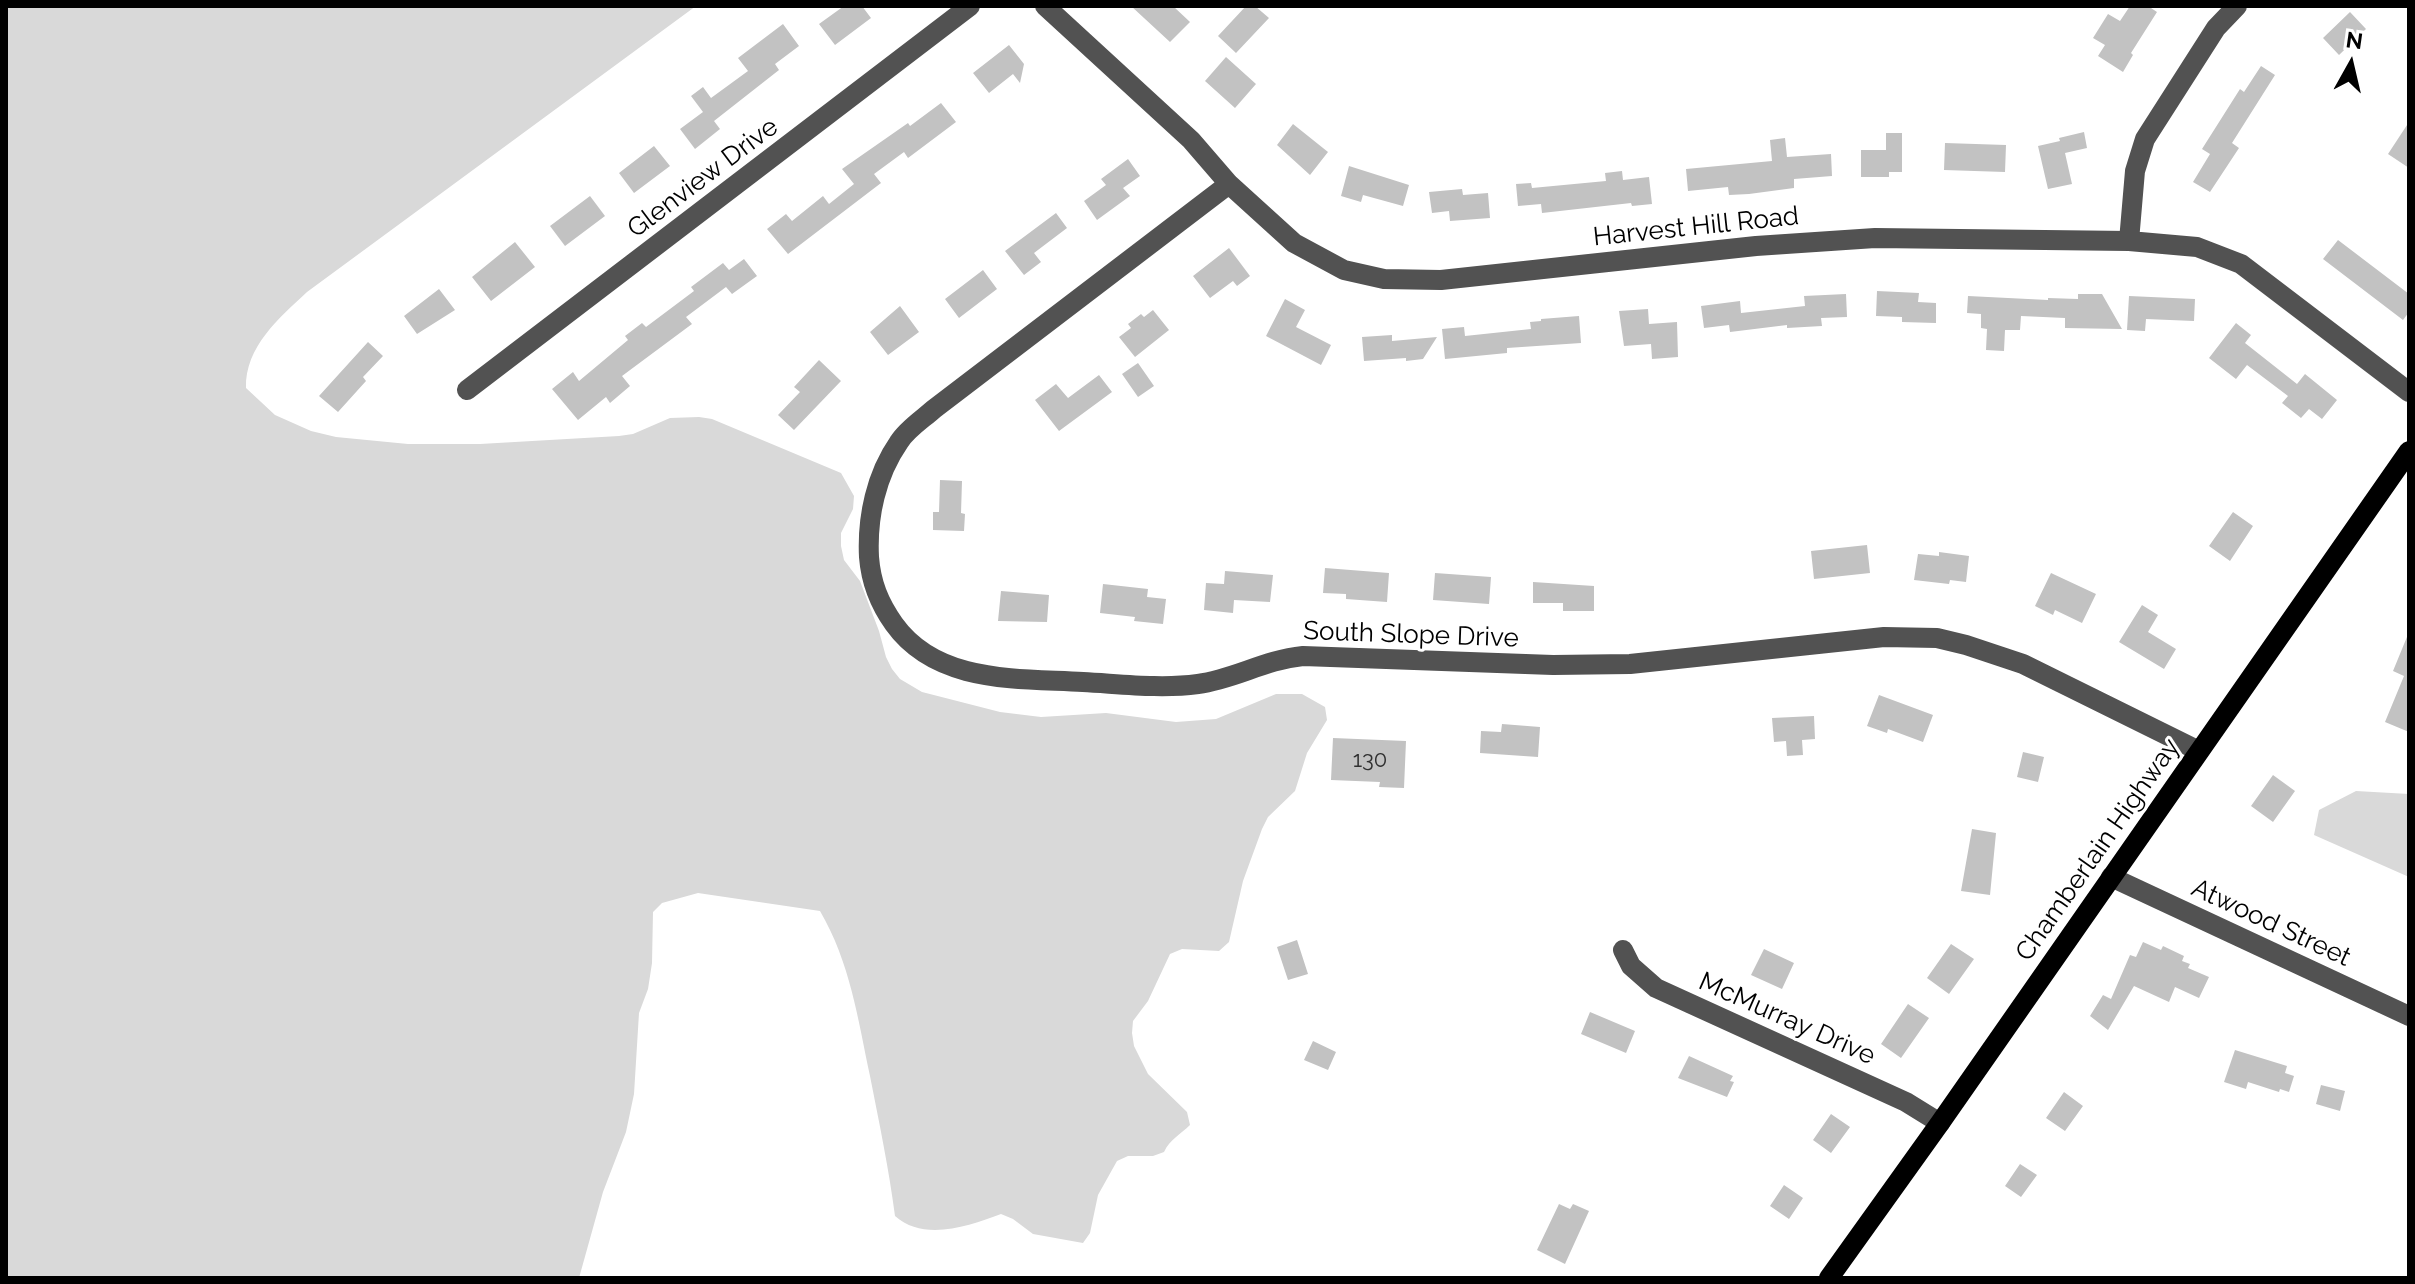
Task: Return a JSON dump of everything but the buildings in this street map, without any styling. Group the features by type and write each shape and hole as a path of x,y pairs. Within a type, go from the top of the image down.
{"main road":[{"name":"Chamberlain Highway","path":"1829,1278 2409,451"}],"street":[{"name":"Glenview Drive","path":"467,390 970,6"},
{"name":"Harvest Hill Road","path":"1045,6 1191,140 1229,184 1294,243 1344,270 1384,279 1441,280 1756,246 1875,238 2129,241 2197,247 2241,264 2409,392"},
{"path":"2129,241 2135,171 2145,139 2216,28 2237,6"},
{"name":"South Slope Drive","path":"1229,184 934,409 900,440 883,470 872,505 869,543 871,578 882,607 900,632 923,654 959,670 994,677 1153,686 1198,684 1277,659 1303,656 1553,665 1630,664 1914,636 1966,645 2023,664 2199,751"},
{"name":"Atwood Street","path":"2111,877 2409,1016"},
{"name":"McMurray Drive","path":"1623,950 1631,966 1656,988 1906,1102 1940,1123"}],"shaded area":[{"path":"6,6 696,6 307,292 275,323 257,346 247,373 246,388 275,415 311,431 336,437 408,444 480,444 619,436 633,434 670,418 712,419 841,473 854,496 853,509 841,533 844,560 860,581 892,669 900,679 922,692 1000,712 1041,717 1106,713 1176,722 1216,719 1276,694 1302,694 1325,707 1327,720 1307,753 1295,791 1268,817 1262,829 1243,881 1229,942 1219,951 1182,949 1170,954 1148,1001 1133,1021 1134,1046 1148,1074 1187,1112 1190,1125 1172,1140 1164,1152 1153,1156 1128,1156 1117,1161 1098,1195 1090,1233 1083,1243 1033,1234 1001,1214 961,1227 933,1230 907,1224 895,1216 852,991 839,950 820,911 698,893 662,903 653,912 652,963 648,989 639,1013 634,1094 626,1132 603,1192 579,1278 6,1278"},
{"path":"2356,791 2409,794 2409,877 2314,835 2319,810"}]}
